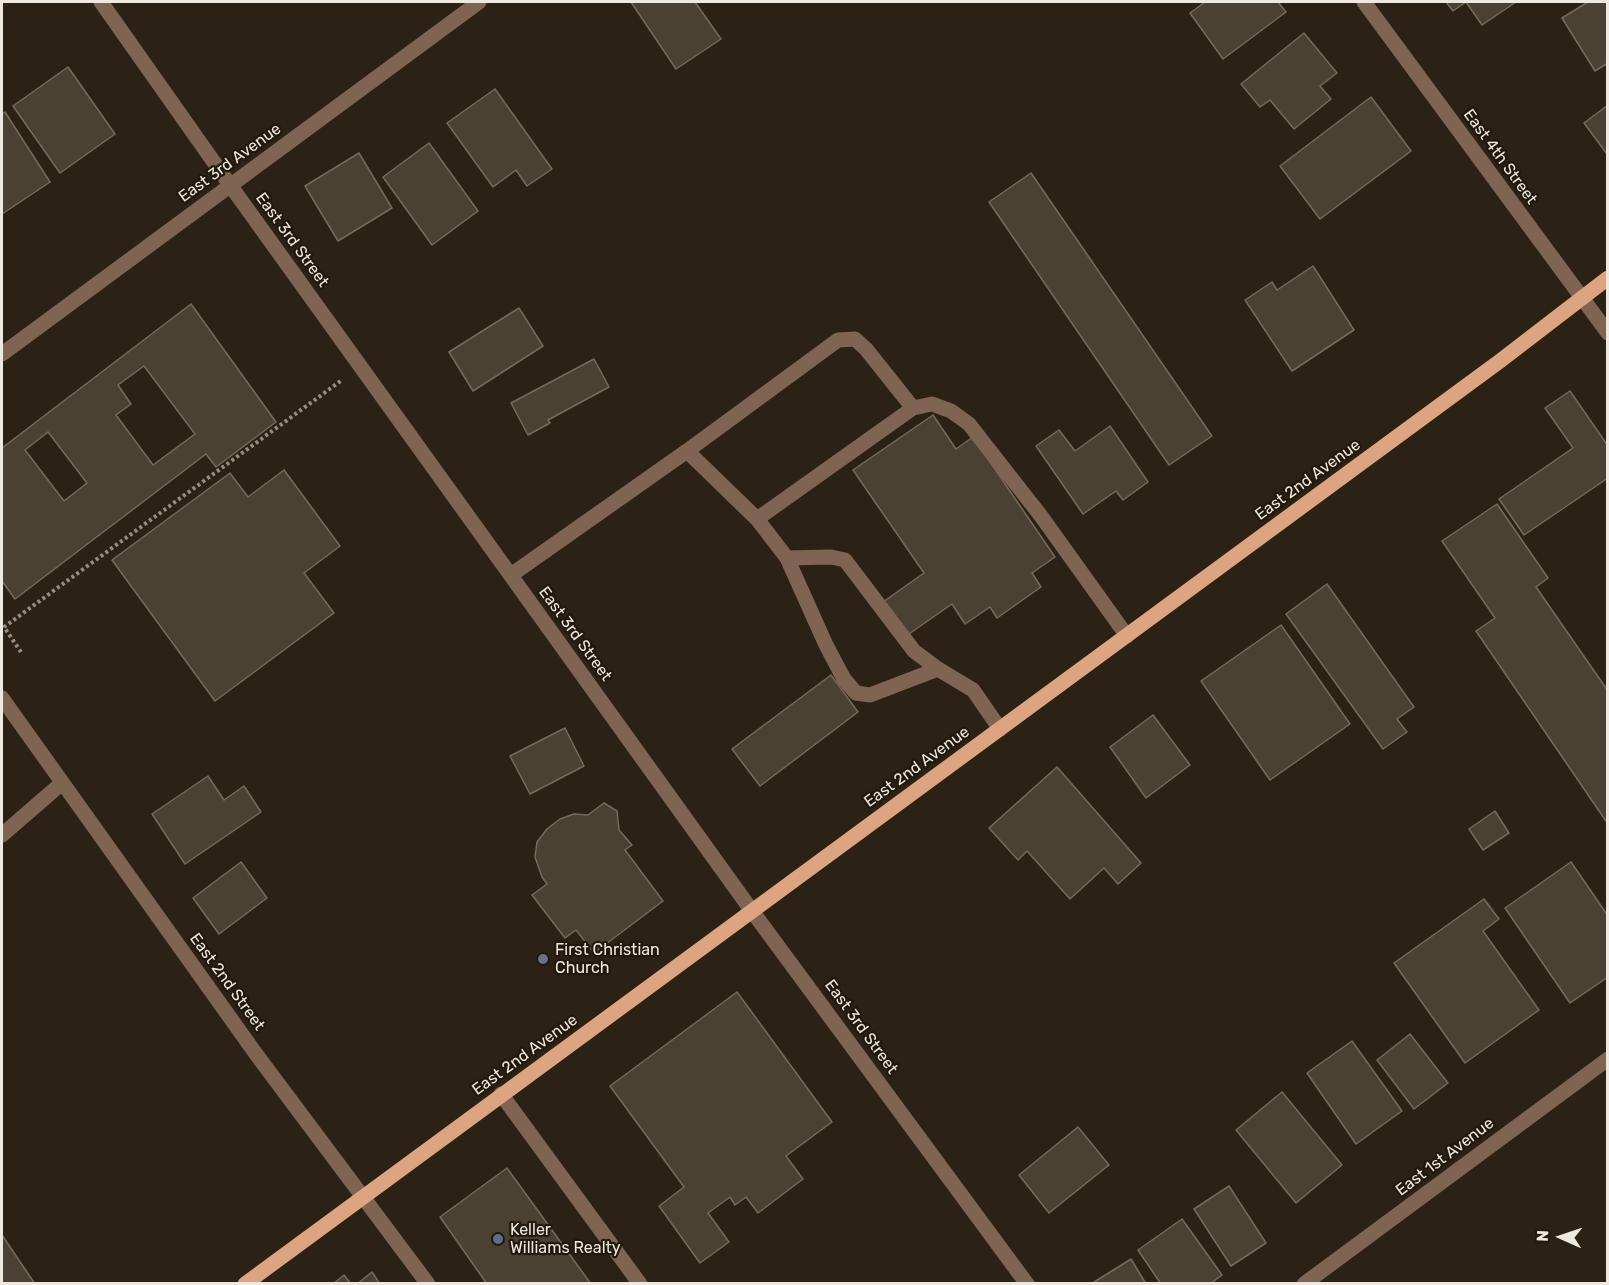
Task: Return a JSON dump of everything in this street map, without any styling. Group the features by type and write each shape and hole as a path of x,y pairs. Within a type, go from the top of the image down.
{"main road":[{"name":"East 2nd Avenue","path":"246,1284 501,1094 1500,361 1608,278"}],"street":[{"name":"East 3rd Street","path":"101,2 752,911 1027,1284"},
{"name":"East 3rd Avenue","path":"2,354 479,2"},
{"name":"East 4th Street","path":"1364,2 1608,333"},
{"path":"511,575 687,451 838,340 855,339 866,349 913,408"},
{"path":"757,519 913,408 932,404 951,411 969,423 1041,516 1127,636"},
{"path":"687,451 757,519 787,558 826,645 844,679 856,693 870,695 938,669"},
{"path":"787,558 831,557 845,560 915,651 938,669 973,690 1000,729"},
{"name":"East 2nd Street","path":"2,698 255,1054 428,1284"},
{"path":"2,834 62,783"},
{"name":"East 1st Avenue","path":"1304,1284 1608,1059"},
{"path":"501,1094 640,1284"}],"path":[{"path":"21,652 4,627 361,367"}],"building":[{"path":"631,2 695,2 721,39 676,69"},
{"path":"1205,2 1278,2 1286,12 1223,59 1190,13"},
{"path":"1446,2 1466,2 1453,11"},
{"path":"1466,2 1516,2 1482,25"},
{"path":"1588,2 1608,2 1608,63 1595,71 1562,18"},
{"path":"1304,33 1337,73 1320,86 1331,99 1294,129 1270,100 1260,107 1241,84"},
{"path":"68,67 115,134 60,173 13,106"},
{"path":"495,89 552,169 527,186 516,170 493,187 447,123"},
{"path":"1371,97 1411,151 1320,219 1280,166"},
{"path":"1608,105 1608,154 1607,154 1584,123"},
{"path":"5,112 50,182 2,214 2,114"},
{"path":"429,143 478,211 432,245 383,177"},
{"path":"359,153 392,208 338,241 305,186"},
{"path":"1031,173 1212,436 1169,465 989,202"},
{"path":"1313,266 1354,330 1292,371 1245,300 1272,282 1277,290"},
{"path":"191,304 276,422 216,467 206,454 15,599 2,581 2,448","holes":["144,366 195,434 153,465 116,415 131,404 118,385","48,432 87,483 64,501 25,450"]},
{"path":"519,308 543,346 473,391 449,352"},
{"path":"594,359 609,387 548,420 550,423 528,435 511,403"},
{"path":"1570,391 1608,446 1608,478 1524,535 1499,499 1573,448 1545,408"},
{"path":"933,415 956,449 973,437 1055,557 1032,573 1041,587 997,618 990,607 965,624 952,604 906,636 883,602 924,573 853,470"},
{"path":"1110,426 1148,482 1123,500 1116,491 1083,514 1036,446 1059,430 1075,451"},
{"path":"284,470 340,546 304,573 334,613 215,701 112,560 230,473 248,497"},
{"path":"1497,504 1548,578 1536,587 1608,691 1608,824 1476,631 1495,618 1442,541"},
{"path":"1327,584 1414,707 1397,719 1407,732 1383,749 1286,614"},
{"path":"1281,625 1350,724 1270,780 1201,681"},
{"path":"831,675 858,712 760,786 732,749"},
{"path":"1153,715 1190,765 1146,798 1110,747"},
{"path":"565,728 584,766 530,794 510,756"},
{"path":"1057,767 1141,863 1118,884 1104,868 1070,899 1027,851 1018,860 989,828"},
{"path":"208,776 224,800 244,786 261,812 185,864 152,814"},
{"path":"604,803 617,811 619,830 632,845 625,850 663,901 594,953 576,930 565,938 532,895 547,884 535,857 537,842 547,829 560,819 574,814 588,815"},
{"path":"1495,811 1509,833 1483,850 1469,829"},
{"path":"241,862 267,898 219,934 193,898"},
{"path":"1571,862 1608,916 1608,977 1570,1003 1505,908"},
{"path":"1484,899 1499,919 1483,931 1539,1010 1465,1063 1394,963"},
{"path":"737,992 832,1122 786,1156 803,1179 758,1213 746,1197 735,1205 730,1197 708,1213 729,1242 700,1263 659,1206 684,1187 610,1086"},
{"path":"1410,1034 1448,1083 1414,1109 1377,1060"},
{"path":"1352,1041 1402,1111 1356,1144 1307,1073"},
{"path":"1282,1092 1342,1165 1296,1203 1236,1130"},
{"path":"1078,1127 1109,1165 1049,1213 1019,1175"},
{"path":"507,1168 591,1284 487,1284 440,1217"},
{"path":"1229,1186 1266,1243 1231,1266 1194,1209"},
{"path":"1182,1219 1222,1275 1210,1284 1161,1284 1138,1250"},
{"path":"2,1235 35,1284 2,1284"},
{"path":"1131,1259 1146,1284 1091,1284"},
{"path":"372,1272 380,1284 357,1284"},
{"path":"344,1275 351,1284 333,1284"}],"place":[{"name":"First Christian Church","path":"543,959"},
{"name":"Keller Williams Realty","path":"498,1239"}]}
